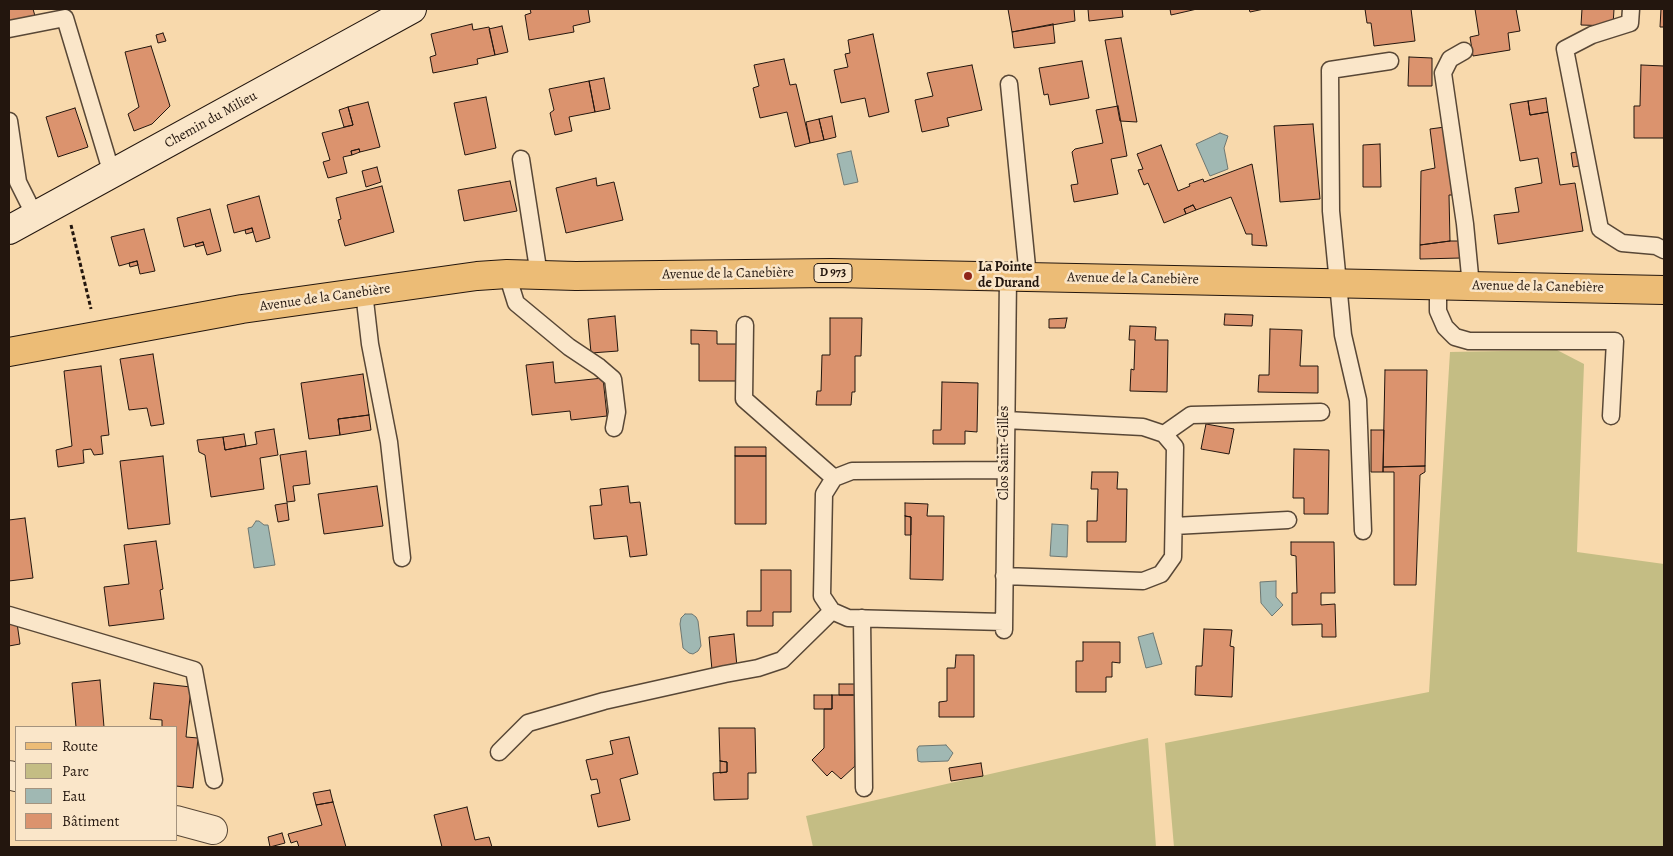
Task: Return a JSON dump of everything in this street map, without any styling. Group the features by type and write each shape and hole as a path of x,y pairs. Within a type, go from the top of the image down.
{"main road":[{"name":"Avenue de la Canebière","path":"9,352 201,316 477,276 507,274 832,273 1664,290"}],"street":[{"name":"Chemin du Milieu","path":"9,230 412,9"},
{"path":"178,821 213,830"}],"lane":[{"path":"1631,9 1630,23 1592,35 1565,49 1600,229 1622,243 1656,246 1664,250"},
{"path":"9,29 63,13 112,174"},
{"path":"1464,51 1450,59 1443,73 1465,224 1471,286"},
{"path":"1363,531 1358,400 1343,335 1331,211 1330,70 1390,61"},
{"name":"Clos Saint-Gilles","path":"862,618 1004,626 1006,420 1018,277 1009,84"},
{"path":"9,121 18,182 35,216"},
{"path":"521,159 539,275"},
{"path":"507,274 516,303 569,347 613,379 617,412 614,428"},
{"path":"1438,285 1438,311 1445,327 1455,337 1469,341 1615,341 1611,416"},
{"path":"364,292 370,344 389,442 402,558"},
{"path":"745,325 744,400 834,478"},
{"path":"1164,434 1191,415 1321,412"},
{"path":"1004,576 1143,581 1161,574 1173,557 1174,526 1175,447 1164,434 1144,427 1006,420"},
{"path":"864,788 862,618 848,618 832,610 822,596 824,494 834,478 852,471 1006,470"},
{"path":"1174,526 1288,520"},
{"path":"498,752 528,723 604,701 758,668 782,660 832,610"},
{"path":"9,615 194,670 214,780"}],"path":[{"path":"71,223 92,314"}],"green space":[{"path":"1557,350 1584,364 1577,552 1664,564 1664,847 1174,847 1165,743 1429,692 1450,352"},
{"path":"1148,738 1156,847 813,847 806,816"}],"water":[{"path":"1220,133 1228,136 1224,148 1228,169 1210,176 1196,144"},
{"path":"851,151 858,182 844,185 837,154"},
{"path":"256,521 268,525 275,565 254,568 248,528 252,527"},
{"path":"1052,524 1068,525 1067,557 1050,556"},
{"path":"1276,581 1276,597 1283,605 1272,616 1261,603 1260,582"},
{"path":"685,614 692,614 698,621 701,646 693,654 683,648 680,624 681,618"},
{"path":"1153,633 1162,664 1146,668 1138,637"},
{"path":"946,745 953,753 948,761 918,761 917,749 919,746"}],"building":[{"path":"9,9 33,9 35,16 9,24"},
{"path":"530,9 588,9 590,22 573,26 574,32 529,40 525,15 531,13"},
{"path":"1008,9 1074,9 1075,21 1012,32"},
{"path":"1088,9 1122,9 1123,17 1089,21"},
{"path":"1170,9 1197,9 1171,15"},
{"path":"1249,9 1264,9 1250,12"},
{"path":"1365,9 1411,9 1415,41 1374,46 1371,23 1367,23"},
{"path":"1475,9 1516,9 1520,31 1508,33 1510,50 1473,56 1470,37 1479,35"},
{"path":"1582,9 1614,9 1613,26 1581,25"},
{"path":"1661,9 1664,9 1664,27 1660,27"},
{"path":"472,24 473,30 489,27 495,55 477,59 478,64 433,73 430,57 436,55 431,34"},
{"path":"1053,24 1055,43 1014,48 1012,32"},
{"path":"502,26 508,52 495,55 489,29"},
{"path":"163,33 166,41 158,43 156,35"},
{"path":"873,34 889,112 869,117 865,98 841,103 834,70 848,67 845,54 850,53 848,40"},
{"path":"1121,38 1137,122 1120,121 1105,40"},
{"path":"151,46 170,106 152,124 134,131 128,114 139,107 125,52"},
{"path":"1409,57 1432,58 1432,86 1408,86"},
{"path":"784,59 790,85 796,84 810,143 795,147 787,112 760,118 753,88 759,86 754,65"},
{"path":"1082,61 1089,98 1050,105 1048,94 1044,95 1039,68"},
{"path":"972,65 982,110 947,118 949,126 922,132 915,100 933,96 927,73"},
{"path":"1641,65 1664,66 1664,138 1634,138 1634,106 1640,106"},
{"path":"604,78 610,109 595,112 589,81"},
{"path":"589,81 595,112 569,117 572,131 555,135 550,113 554,110 549,89"},
{"path":"486,97 496,148 465,155 454,103"},
{"path":"1546,98 1548,112 1530,115 1528,101"},
{"path":"1528,101 1530,115 1548,112 1560,185 1575,183 1583,231 1498,244 1494,215 1519,212 1515,188 1542,183 1538,158 1520,161 1510,104"},
{"path":"368,102 380,147 360,152 359,149 351,151 352,155 343,157 347,173 328,178 323,162 330,160 322,133 353,125 348,107"},
{"path":"1118,106 1127,156 1111,159 1118,194 1074,202 1071,185 1078,184 1072,152 1075,149 1103,143 1096,110"},
{"path":"348,107 353,125 344,127 339,110"},
{"path":"75,108 88,147 58,157 46,117"},
{"path":"832,116 836,137 824,140 819,119"},
{"path":"819,119 824,140 810,143 806,122"},
{"path":"1313,124 1320,199 1280,202 1274,126"},
{"path":"1445,127 1453,195 1449,195 1450,241 1420,245 1421,171 1435,168 1430,129"},
{"path":"1380,144 1381,187 1363,187 1363,145"},
{"path":"1161,145 1178,191 1190,186 1189,184 1203,179 1204,182 1252,164 1267,246 1252,245 1252,234 1246,234 1231,197 1196,210 1193,205 1184,209 1186,214 1164,223 1148,183 1144,185 1138,170 1143,169 1137,154"},
{"path":"359,149 360,152 352,155 351,151"},
{"path":"1577,152 1579,166 1573,167 1571,153"},
{"path":"377,167 381,182 366,187 362,171"},
{"path":"596,178 597,186 614,182 623,220 566,233 556,188"},
{"path":"510,181 517,211 464,221 458,190"},
{"path":"382,186 394,232 345,246 338,220 341,219 336,198"},
{"path":"259,196 270,238 256,242 252,228 234,233 227,205"},
{"path":"1193,205 1196,210 1186,214 1184,209"},
{"path":"210,209 221,251 207,255 203,242 184,247 177,218"},
{"path":"252,228 253,232 246,234 245,230"},
{"path":"144,229 155,271 140,274 137,261 119,266 111,237"},
{"path":"1461,241 1461,258 1420,259 1420,245"},
{"path":"203,242 204,245 196,247 195,244"},
{"path":"137,261 138,265 130,267 129,263"},
{"path":"1225,314 1253,315 1252,326 1224,325"},
{"path":"615,316 618,351 591,353 588,319"},
{"path":"830,318 862,318 861,356 855,356 855,392 852,392 851,405 816,405 817,391 821,391 822,355 830,355"},
{"path":"1067,318 1065,328 1049,328 1049,319"},
{"path":"1130,326 1156,327 1155,340 1168,340 1167,392 1130,391 1131,369 1134,370 1135,340 1129,340"},
{"path":"1270,329 1302,330 1300,366 1318,366 1318,393 1258,392 1259,375 1269,375"},
{"path":"691,330 717,331 717,344 738,344 737,381 699,381 699,344 691,344"},
{"path":"153,354 164,424 151,426 147,408 129,410 120,359"},
{"path":"553,362 555,383 603,378 607,416 571,420 570,411 532,415 526,365"},
{"path":"101,366 109,435 101,436 103,454 94,455 91,449 83,450 84,463 58,467 56,450 72,446 64,371"},
{"path":"1385,370 1427,370 1425,466 1383,467"},
{"path":"363,374 369,415 338,419 340,435 309,439 301,383"},
{"path":"942,382 978,383 977,432 965,431 965,444 933,444 933,430 941,430"},
{"path":"369,415 371,430 340,435 338,419"},
{"path":"1206,424 1234,429 1229,454 1201,449"},
{"path":"274,429 278,455 260,458 264,489 211,497 205,455 199,452 197,440 223,437 225,450 257,444 255,432"},
{"path":"1371,430 1384,430 1383,472 1371,472"},
{"path":"244,434 246,446 225,450 223,437"},
{"path":"735,447 766,447 766,456 735,456"},
{"path":"1294,449 1329,450 1328,514 1304,514 1304,498 1293,498"},
{"path":"306,451 310,484 293,486 295,501 287,502 280,455"},
{"path":"163,456 170,524 128,529 120,461"},
{"path":"735,456 766,456 766,524 735,524"},
{"path":"1425,466 1425,472 1420,475 1416,585 1394,585 1394,472 1383,472 1383,467"},
{"path":"1092,472 1118,472 1117,489 1127,489 1126,542 1087,542 1087,521 1097,521 1098,489 1091,489"},
{"path":"377,486 383,526 324,534 318,494"},
{"path":"628,486 630,503 640,502 647,555 630,557 627,536 594,539 590,506 602,505 600,489"},
{"path":"287,503 289,520 278,522 275,505"},
{"path":"905,503 928,504 927,516 944,516 943,580 910,579 911,517 905,516"},
{"path":"905,516 911,517 911,535 905,535"},
{"path":"25,518 33,578 9,581 9,520"},
{"path":"156,541 163,589 160,590 164,619 109,626 104,587 129,584 124,545"},
{"path":"1291,542 1334,542 1335,593 1321,593 1321,605 1335,604 1336,637 1322,637 1322,624 1292,625 1292,593 1297,593 1296,556 1291,555"},
{"path":"761,570 791,570 791,612 773,612 773,626 747,626 747,611 761,611"},
{"path":"9,620 17,623 20,644 9,646"},
{"path":"1204,629 1232,630 1230,646 1234,647 1232,697 1195,695 1196,666 1202,666"},
{"path":"734,634 737,667 712,670 709,637"},
{"path":"1083,642 1120,642 1120,663 1112,662 1112,677 1106,677 1106,692 1076,692 1076,661 1083,661"},
{"path":"956,655 974,655 974,717 939,717 939,702 947,701 947,668 955,668"},
{"path":"100,680 104,726 76,726 72,683"},
{"path":"154,683 191,687 186,737 198,738 193,788 178,786 178,726 162,726 162,720 150,719"},
{"path":"839,684 855,684 855,695 839,695"},
{"path":"814,695 832,695 832,709 814,709"},
{"path":"832,695 855,695 855,766 841,779 832,771 827,776 812,760 824,748 824,709 832,709"},
{"path":"719,728 755,728 756,773 748,773 748,799 714,800 713,773 727,772 727,762 720,761"},
{"path":"629,737 638,774 620,779 630,820 598,827 591,795 600,793 597,779 591,780 586,760 613,754 610,741"},
{"path":"720,761 727,762 727,772 720,773"},
{"path":"981,763 983,776 951,781 949,768"},
{"path":"330,790 333,802 316,805 313,793"},
{"path":"333,802 346,847 299,847 297,841 291,843 288,834 322,825 316,805"},
{"path":"467,807 475,840 489,837 492,847 442,847 434,815"},
{"path":"282,833 285,843 270,847 268,837"}],"place":[{"name":"La Pointe de Durand","path":"968,276"}]}
